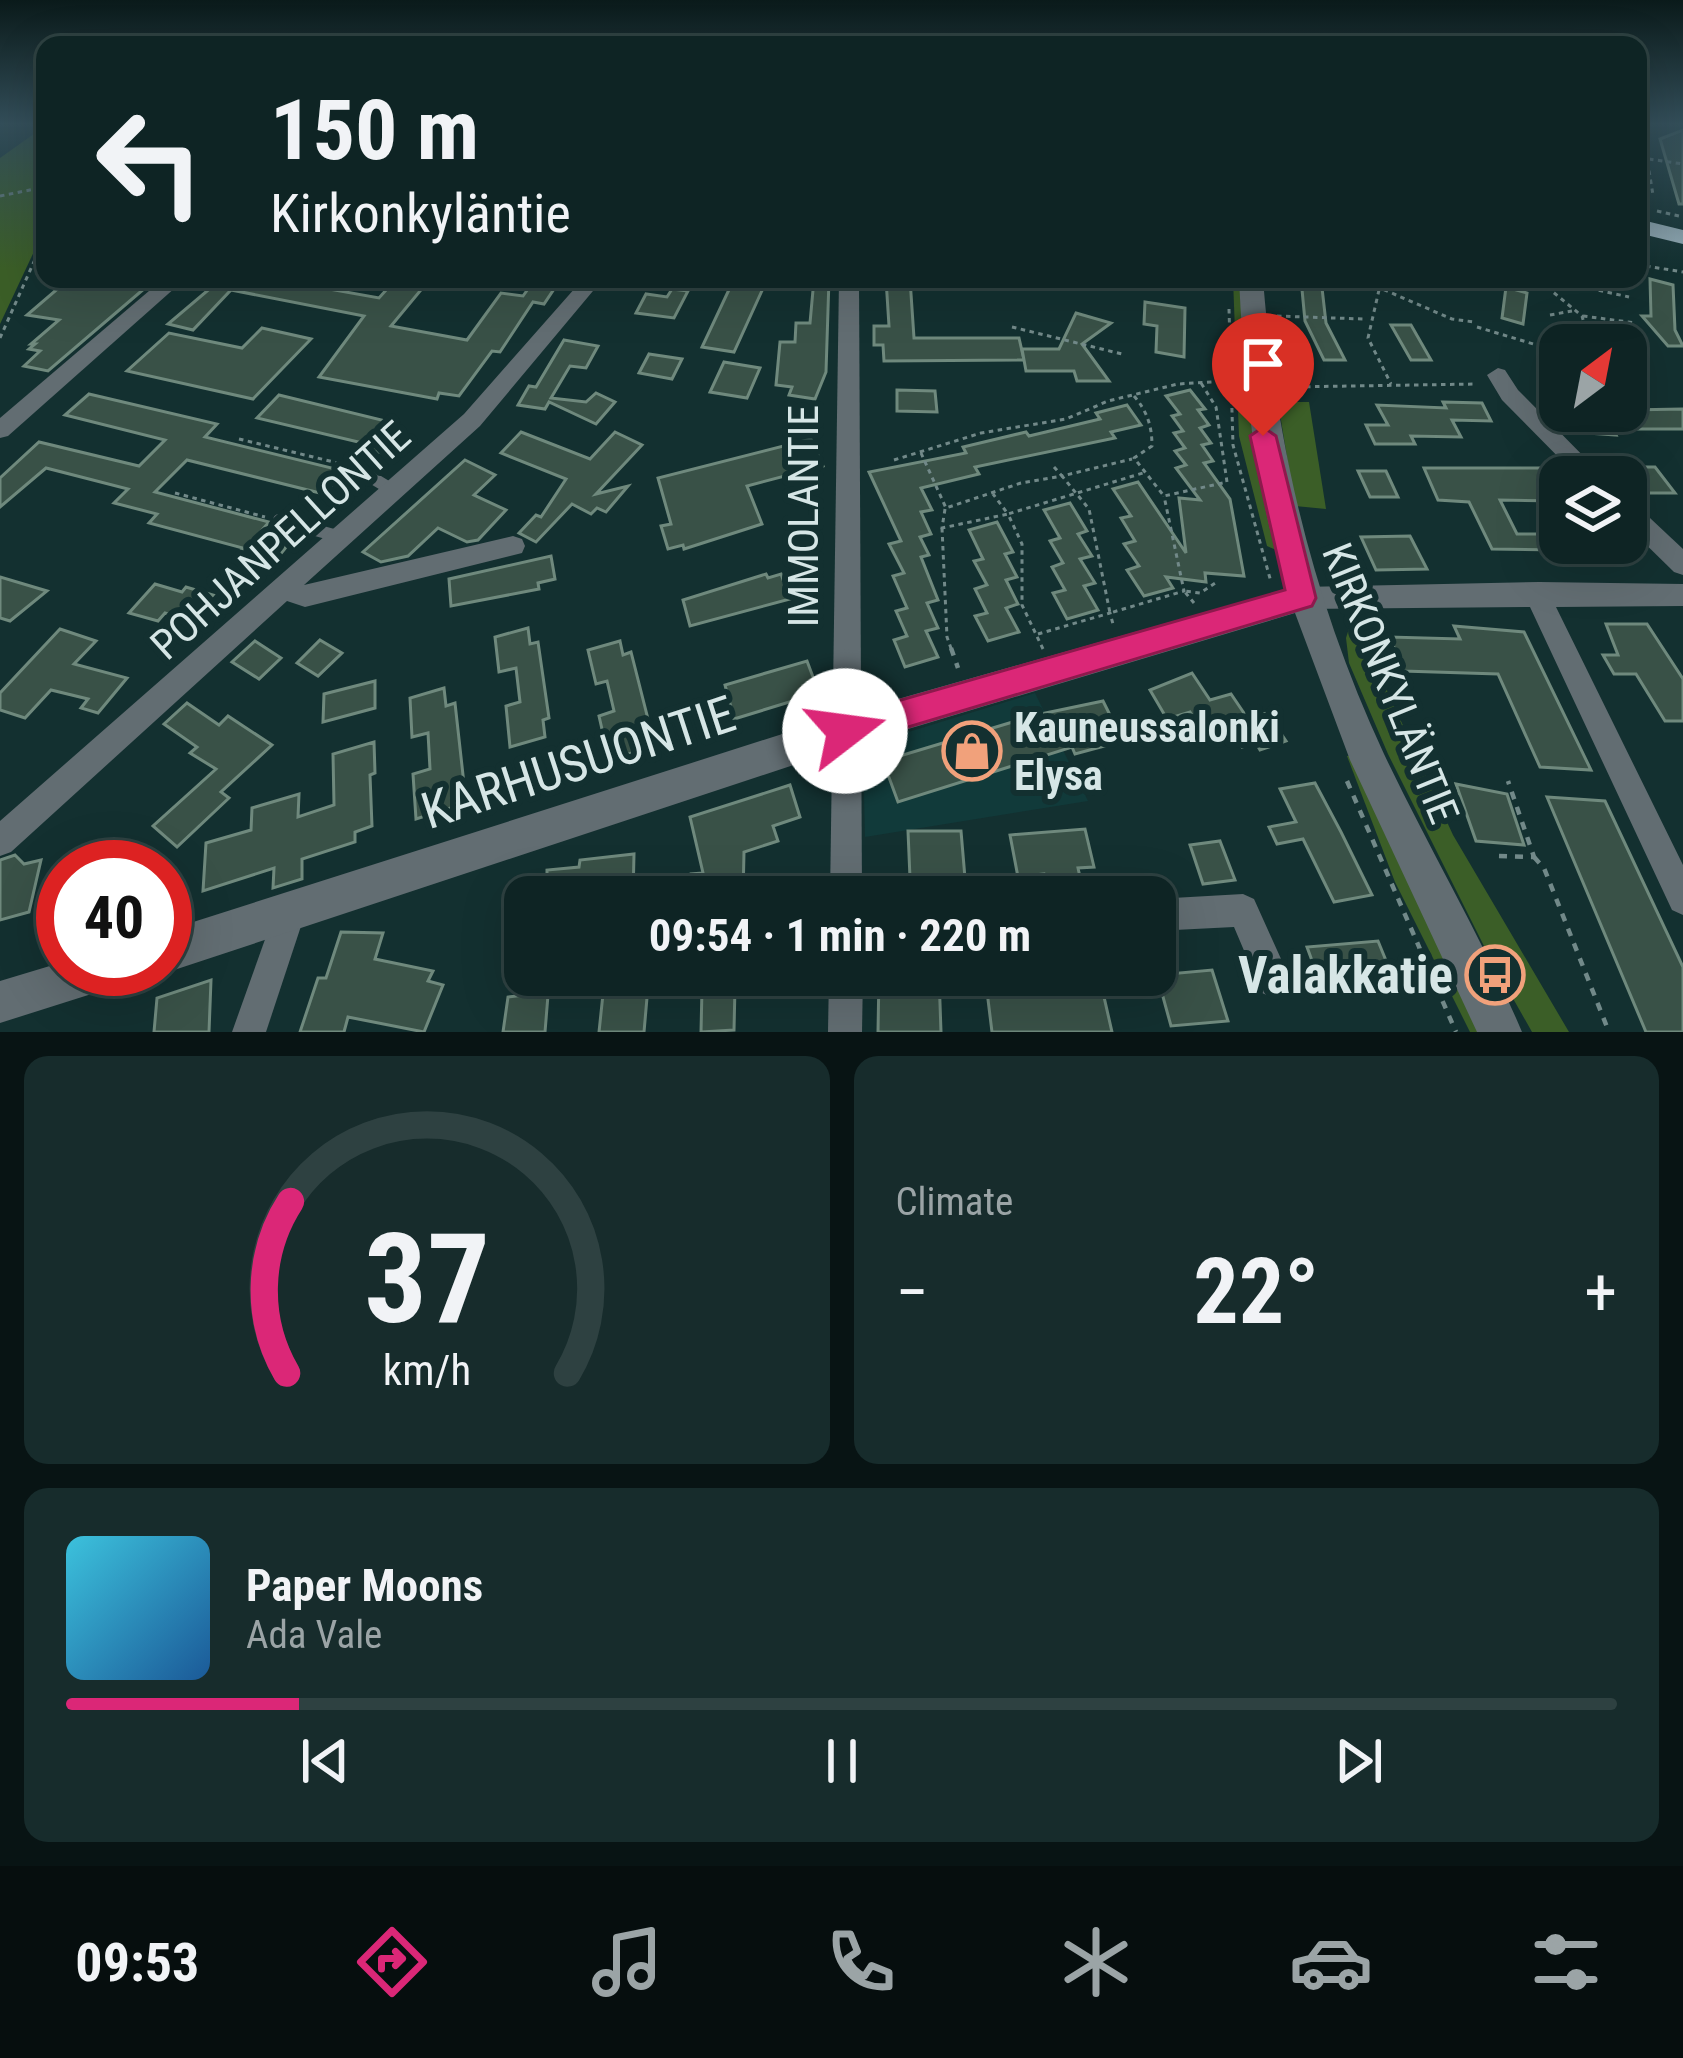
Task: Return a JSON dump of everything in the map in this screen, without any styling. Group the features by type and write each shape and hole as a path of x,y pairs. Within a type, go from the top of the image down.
{"main road":[{"path":"1647,224 1683,232"}],"street":[{"path":"0,430 165,288"},
{"name":"POHJANPELLONTIE","path":"0,841 491,399 585,288"},
{"name":"IMMOLANTIE","path":"846,876 848,288"},
{"name":"KIRKONKYLÄNTIE","path":"1251,288 1256,388 1287,591 1500,1032"},
{"path":"1499,379 1572,456"},
{"path":"1647,530 1683,565"},
{"path":"283,589 305,596 513,546"},
{"path":"1287,591 1683,595"},
{"name":"KARHUSUONTIE","path":"192,944 1287,591"},
{"path":"1539,593 1547,622 1683,899"},
{"path":"1176,914 1244,910 1274,981"},
{"path":"249,1032 289,914"},
{"path":"0,1002 36,991"},
{"path":"845,1032 846,996"}],"lane":[{"path":"356,468 394,490"},
{"path":"279,520 342,537"}],"path":[{"path":"1649,173 1653,195"},
{"path":"0,196 36,189"},
{"path":"1647,209 1683,217"},
{"path":"0,338 36,257"},
{"path":"1647,266 1683,272"},
{"path":"1392,385 1368,345 1365,319 1380,288 1452,319 1539,345"},
{"path":"1548,288 1582,316 1584,324"},
{"path":"1594,288 1629,297"},
{"path":"1228,299 1233,445 1287,591"},
{"path":"1550,315 1576,310"},
{"path":"1264,315 1365,319"},
{"path":"1582,316 1636,323"},
{"path":"1012,327 1122,354"},
{"path":"1289,387 1499,379"},
{"path":"893,460 981,433 1066,419 1134,396 1201,381 1228,381"},
{"path":"1164,496 1227,482 1216,406 1201,381"},
{"path":"946,508 1021,483 1134,458 1152,446 1153,435 1145,409 1134,396"},
{"path":"239,439 356,468"},
{"path":"921,453 946,508 942,528 947,637 963,679"},
{"path":"1134,458 1164,496 1184,591 1198,608"},
{"path":"1054,467 1089,508 1110,613 1119,632"},
{"path":"942,528 1144,473"},
{"path":"176,493 279,520"},
{"path":"993,494 1022,544 1022,605 1046,654"},
{"path":"1036,634 1184,591 1200,593 1217,582"},
{"path":"1341,766 1409,934 1456,1032"},
{"path":"1508,781 1534,857 1544,868 1609,1032"},
{"path":"1499,856 1534,857"}],"shaded area":[{"path":"1035,693 1088,801 865,837 863,746"}],"green space":[{"path":"0,173 36,173 36,247 0,324"},
{"path":"1233,288 1241,288 1250,416 1276,550 1267,546 1239,436"},
{"path":"1285,319 1306,383 1271,380 1268,320"},
{"path":"1278,402 1309,402 1326,509 1295,506"},
{"path":"1353,616 1453,835 1569,1032 1532,1032 1502,979 1509,977 1495,952 1488,954 1388,754 1349,663 1346,638"},
{"path":"1353,755 1485,1032 1470,1032 1395,882 1347,756"}],"building":[{"path":"1670,173 1683,173 1683,204 1679,204"},
{"path":"1650,279 1673,285 1675,330 1683,346 1668,346 1642,316 1651,316"},
{"path":"58,288 145,288 48,371 24,366 40,351 29,349 35,344 31,344 59,320 27,315"},
{"path":"211,288 323,288 379,298 388,288 423,288 391,326 467,340 501,293 523,296 529,288 555,288 544,304 533,302 500,352 492,351 459,396 439,393 437,399 319,377 364,316 231,290 193,330 168,324"},
{"path":"730,288 763,288 734,352 702,347"},
{"path":"813,288 829,288 826,372 815,399 789,395 792,387 776,385 780,342 795,342 796,323 810,323"},
{"path":"887,288 911,288 914,338 1019,338 1024,360 884,361 883,345 874,345 874,326 889,326"},
{"path":"1302,288 1322,288 1326,323 1345,360 1324,360 1305,321"},
{"path":"1506,288 1527,293 1523,324 1502,318"},
{"path":"672,289 688,291 674,318 636,313 646,294 667,297"},
{"path":"1145,302 1185,308 1184,357 1156,352 1157,326 1144,324"},
{"path":"1076,313 1111,323 1082,344 1109,381 1077,381 1074,371 1026,371 1022,349 1059,349"},
{"path":"1391,325 1411,325 1431,360 1411,360"},
{"path":"262,328 311,339 253,399 127,371 169,333 242,348"},
{"path":"564,340 598,346 586,368 570,366 551,398 586,402 596,393 615,402 596,424 549,402 545,409 518,405 529,386 536,387"},
{"path":"649,354 682,359 672,379 639,373"},
{"path":"724,362 760,368 747,398 710,392"},
{"path":"897,390 935,391 937,412 897,411"},
{"path":"1190,390 1205,409 1198,410 1209,425 1200,428 1211,443 1202,445 1213,461 1204,463 1230,499 1244,576 1205,573 1206,582 1166,577 1173,588 1144,596 1127,570 1139,566 1124,544 1135,541 1121,518 1131,516 1113,489 1138,482 1186,553 1179,498 1200,500 1176,468 1186,465 1175,451 1185,448 1174,433 1183,431 1172,416 1180,414 1166,396"},
{"path":"89,394 217,424 205,437 344,471 324,494 187,460 155,492 269,522 256,537 287,546 270,567 235,558 243,548 149,523 157,514 114,503 128,489 46,468 0,507 0,478 39,442 139,466 165,440 65,415"},
{"path":"279,395 394,423 384,434 409,439 397,456 368,450 371,445 257,418"},
{"path":"1443,402 1482,403 1491,421 1452,420 1461,437 1411,436 1415,444 1375,444 1366,425 1388,425 1377,405 1446,408"},
{"path":"1127,405 1141,425 1111,432 1115,438 975,467 979,474 921,488 932,510 921,512 931,534 920,537 929,555 921,557 938,600 927,603 938,628 926,631 938,657 905,667 894,640 907,636 896,611 907,608 893,576 904,573 889,544 901,541 869,472 966,453 963,447 1026,432 1029,436 1100,419 1096,413"},
{"path":"1683,409 1683,429 1647,429 1647,410"},
{"path":"521,432 590,459 615,432 642,445 596,494 628,486 606,512 597,508 591,514 572,504 536,542 519,533 536,515 541,517 566,479 501,453"},
{"path":"811,439 823,466 747,486 762,524 684,549 683,545 668,549 661,526 671,524 658,478"},
{"path":"465,460 495,475 474,495 506,510 478,540 467,542 438,528 408,556 381,562 363,552"},
{"path":"1647,467 1655,467 1675,493 1649,493"},
{"path":"1424,468 1539,468 1539,501 1500,500 1517,534 1539,534 1539,550 1492,549 1469,502 1438,500"},
{"path":"1358,471 1386,471 1398,497 1370,497"},
{"path":"1070,503 1087,531 1078,534 1092,556 1080,559 1095,583 1084,586 1098,610 1067,619 1053,593 1065,590 1052,567 1063,563 1050,541 1060,538 1044,510"},
{"path":"997,522 1013,552 1005,554 1017,577 1006,580 1018,604 1006,608 1019,632 988,641 975,616 987,613 975,589 987,585 974,561 983,559 969,530"},
{"path":"1410,536 1427,569 1376,570 1361,537"},
{"path":"551,556 555,579 538,583 539,589 451,606 449,579"},
{"path":"766,574 768,578 781,574 790,599 690,626 683,600"},
{"path":"0,577 47,591 10,621 0,618"},
{"path":"155,584 213,595 191,621 165,613 158,621 129,613"},
{"path":"1606,624 1647,624 1683,679 1683,721 1665,721 1636,674 1614,674 1603,655 1618,655"},
{"path":"1454,626 1524,632 1591,770 1540,767 1498,674 1403,671 1390,637 1460,639"},
{"path":"528,628 530,644 538,642 549,718 543,720 545,737 510,747 506,706 520,702 516,668 499,672 495,637"},
{"path":"60,629 96,641 74,664 127,678 98,713 81,708 88,699 51,690 25,718 0,710 0,693"},
{"path":"320,640 342,653 318,676 297,663"},
{"path":"255,641 281,658 259,679 232,662"},
{"path":"620,641 623,655 631,652 650,727 640,730 645,749 609,760 599,716 614,711 607,681 596,684 588,650"},
{"path":"807,661 819,693 734,719 725,685"},
{"path":"1192,673 1210,700 1231,694 1248,719 1267,713 1286,741 1260,750 1256,743 1242,747 1228,725 1203,733 1190,712 1167,719 1150,690"},
{"path":"375,681 375,708 323,722 324,694"},
{"path":"444,688 446,706 455,703 464,784 455,787 457,806 416,819 413,774 430,769 428,733 412,737 410,698"},
{"path":"1103,701 1123,741 1075,754 1072,747 898,802 883,761 1036,715"},
{"path":"187,703 219,725 228,716 272,745 221,792 229,798 184,840 169,840 153,826 216,769 190,753 197,747 164,724"},
{"path":"374,742 372,826 355,832 355,842 302,859 302,879 273,888 274,868 203,891 206,843 251,830 252,808 299,794 298,817 334,805 333,754"},
{"path":"1315,783 1372,895 1334,902 1303,839 1277,844 1269,827 1296,822 1280,789"},
{"path":"1456,784 1507,794 1524,845 1476,841"},
{"path":"790,785 800,817 773,826 778,841 744,852 743,876 691,876 703,873 690,817"},
{"path":"1547,797 1605,801 1683,967 1683,1032 1646,1032"},
{"path":"1085,829 1094,867 1078,868 1080,876 1018,876 1010,835"},
{"path":"908,831 961,831 965,876 910,876"},
{"path":"1220,841 1235,880 1203,884 1190,845"},
{"path":"634,854 633,876 547,876 547,870 579,867 580,860"},
{"path":"15,855 24,864 36,861 36,882 29,912 0,920 0,860"},
{"path":"341,932 383,933 375,959 433,971 428,981 443,985 424,1032 348,1017 344,1032 300,1032 318,978 326,978"},
{"path":"1378,941 1398,990 1325,996 1307,947"},
{"path":"1212,970 1228,1021 1171,1026 1163,996 1176,996 1176,973"},
{"path":"211,980 209,1032 154,1032 157,998 192,996 192,986"},
{"path":"548,996 545,1032 503,1032 508,997"},
{"path":"603,996 647,996 644,1032 599,1032"},
{"path":"702,996 735,996 734,1030 701,1032"},
{"path":"879,996 940,996 941,1032 878,1032"},
{"path":"988,996 1104,996 1112,1032 992,1032"}],"place":[{"name":"Kauneussalonki Elysa","path":"972,751"},
{"name":"Valakkatie","path":"1495,975"}],"route":[{"path":"845,731 1302,598 1263,436"}]}
